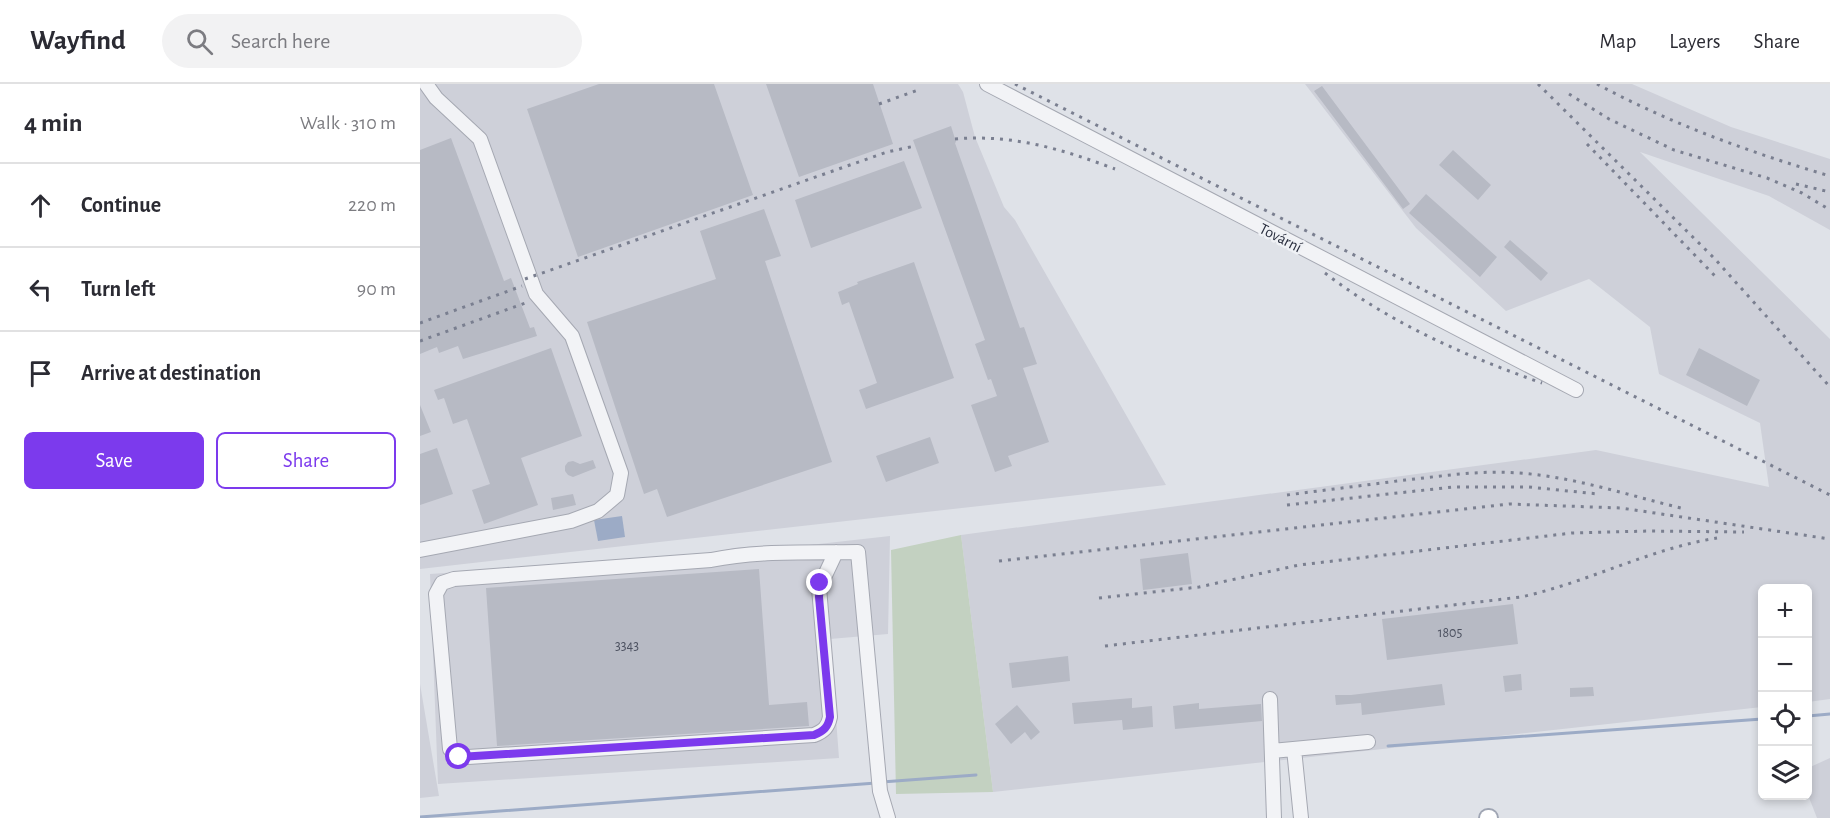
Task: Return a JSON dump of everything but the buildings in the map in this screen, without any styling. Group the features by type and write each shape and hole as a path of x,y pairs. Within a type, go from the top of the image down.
{"street":[{"path":"420,550 571,521 598,511 617,495 621,473 572,336 536,294 480,139 436,98 426,84"},
{"name":"Tovární","path":"987,84 1576,390"},
{"path":"836,552 819,588 830,717 829,724 822,732 814,735 468,757 459,757 450,749 436,594 442,583 454,579 711,560 737,555 836,552 858,552 880,791 888,818"},
{"path":"1270,699 1274,818"},
{"path":"1272,751 1368,742"},
{"path":"1294,749 1301,818"}],"shaded area":[{"path":"420,84 958,84 963,92 975,137 1004,207 1015,220 1166,485 420,569"},
{"path":"1305,84 1632,84 1731,127 1830,159 1830,230 1769,196 1640,152 1830,339 1830,699 1812,701 1812,584 1758,584 1758,707 993,792 961,535 1596,450 1769,487 1760,423 1659,374 1650,327 1589,279 1506,311 1416,228"},
{"path":"890,536 888,634 830,639 839,758 438,784 430,574 705,555 734,548 759,546 783,548"},
{"path":"420,684 439,796 420,798"},
{"path":"1830,758 1830,818 1817,818 1810,800 1812,800 1812,766"}],"green space":[{"path":"961,535 993,792 896,794 891,550"}],"water":[{"path":"622,516 625,537 598,541 594,520"}],"waterway":[{"path":"1812,716 1830,714"},
{"path":"1388,746 1758,719"},
{"path":"882,782 976,775"},
{"path":"420,817 876,783"}],"railway":[{"path":"1015,84 1830,495"},
{"path":"1538,84 1714,258 1830,387"},
{"path":"1597,84 1653,112 1711,136 1830,176"},
{"path":"879,104 921,89"},
{"path":"1569,94 1609,119 1674,150 1767,178 1802,193 1830,210"},
{"path":"955,139 1017,141 1056,149 1115,169"},
{"path":"1587,144 1717,278"},
{"path":"525,279 887,152 915,146"},
{"path":"1796,184 1830,192"},
{"path":"1325,273 1350,291 1429,337 1542,383"},
{"path":"420,323 522,286"},
{"path":"420,341 528,302"},
{"path":"1287,495 1448,475 1505,472 1561,478 1685,509"},
{"path":"1287,505 1453,487 1529,487 1598,494"},
{"path":"999,561 1509,504 1621,508 1830,539"},
{"path":"1099,598 1199,587 1299,565 1572,533 1744,532"},
{"path":"1105,646 1521,597 1571,583 1667,550 1717,538"}],"route":[{"path":"459,757 814,735 822,732 829,724 830,717 819,597 820,583"}]}
